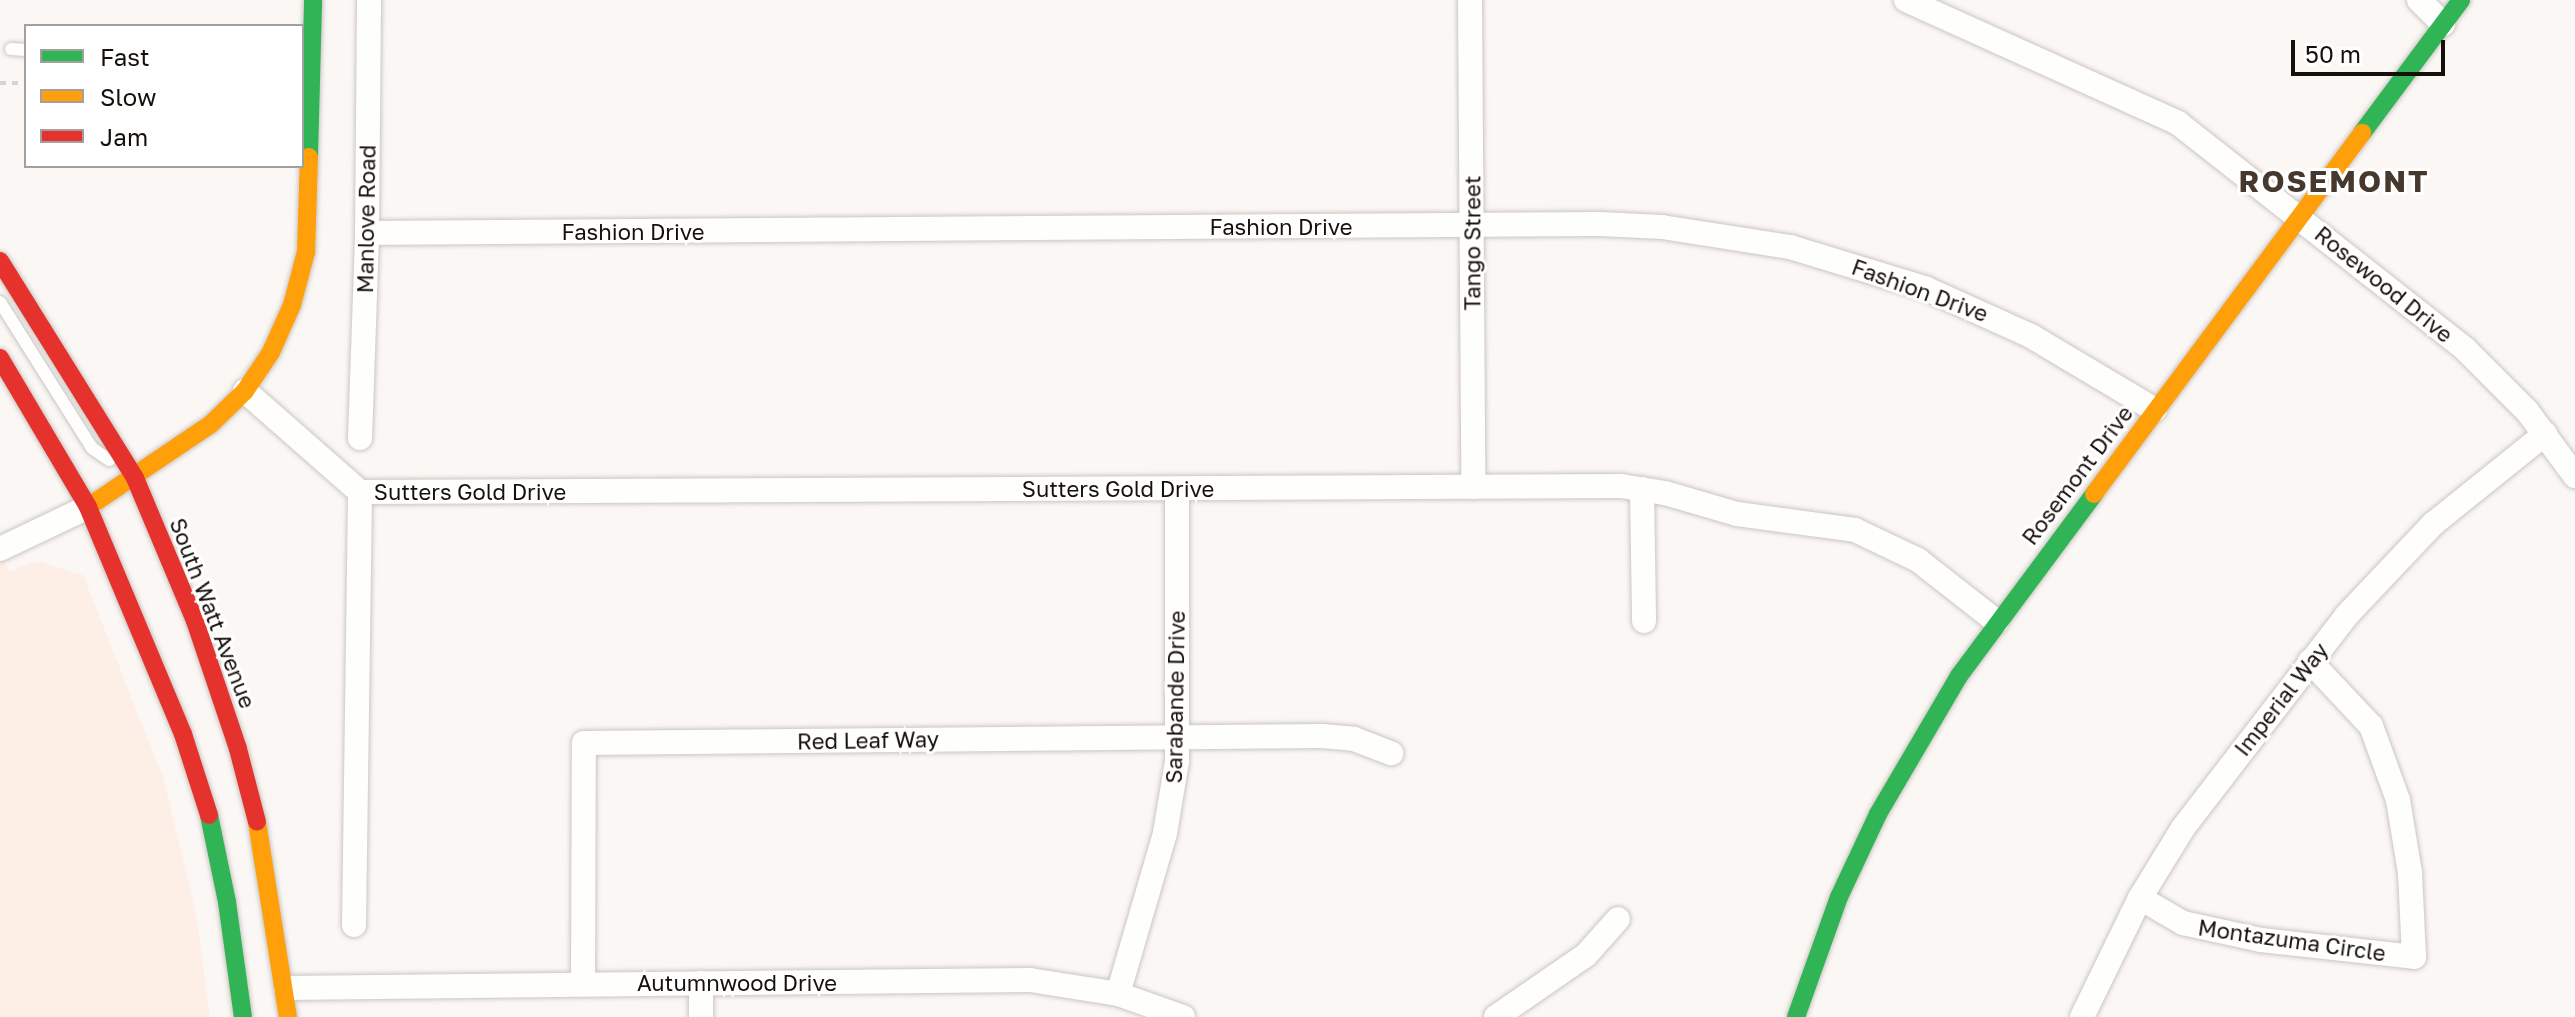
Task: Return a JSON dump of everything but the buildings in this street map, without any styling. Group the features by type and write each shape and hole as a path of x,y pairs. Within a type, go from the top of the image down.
{"street":[{"path":"0,549 88,507 211,424 245,391 271,352 292,305 306,252 313,0"},
{"name":"Manlove Road","path":"360,438 367,233 369,0"},
{"name":"Tango Street","path":"1470,0 1473,487"},
{"name":"Rosewood Drive","path":"1906,0 2156,110 2197,137 2465,349 2545,434 2575,476"},
{"path":"2419,0 2443,24"},
{"name":"Rosemont Drive","path":"1796,1017 1839,897 1878,814 1922,734 1997,622 2461,0"},
{"name":"Fashion Drive","path":"367,233 1472,225 1662,227 1737,237 1846,262 1927,289 2006,323 2093,371 2155,410"},
{"name":"South Watt Avenue","path":"0,261 135,478 195,621 238,749 260,835 286,988 288,1017"},
{"path":"0,358 88,507 156,661 209,816 227,902 243,1017"},
{"name":"Sutters Gold Drive","path":"245,391 360,492 1642,489 1737,514 1833,525 1877,538 1918,560 1997,622"},
{"name":"Imperial Way","path":"2082,1017 2140,898 2197,808 2310,661 2387,568 2481,482 2545,434"},
{"name":"Sarabande Drive","path":"1118,994 1171,809 1177,737 1177,489"},
{"path":"1642,489 1644,621"},
{"path":"354,925 360,492"},
{"name":"Montazuma Circle","path":"2140,898 2183,923 2261,940 2414,957 2410,873 2398,800 2371,726 2310,661"},
{"name":"Red Leaf Way","path":"583,984 584,743 1322,736 1354,739 1391,753"},
{"path":"1496,1017 1586,955 1618,919"},
{"name":"Autumnwood Drive","path":"286,988 1030,980 1118,994 1183,1017"},
{"path":"701,983 701,1017"}],"lane":[{"path":"11,49 24,50"},
{"path":"0,302 92,448 135,478"}],"path":[{"path":"0,83 24,83"}],"shaded area":[{"path":"0,556 10,571 38,561 83,575 163,777 196,913 210,1017 0,1017"}],"traffic: fast":[{"path":"309,157 313,0"},
{"path":"2362,133 2461,0"},
{"path":"1796,1017 1839,897 1878,814 1959,676 2094,494"},
{"path":"209,815 227,902 243,1017"}],"traffic: slow":[{"path":"2094,494 2362,133"},
{"path":"88,507 211,424 245,391 271,352 292,305 306,252 309,157"},
{"path":"257,822 288,1017"}],"traffic: jam":[{"path":"0,261 135,478 195,621 238,749 257,822"},
{"path":"0,358 88,507 183,734 209,815"}],"district":[{"name":"ROSEMONT","path":"2334,181"}]}
